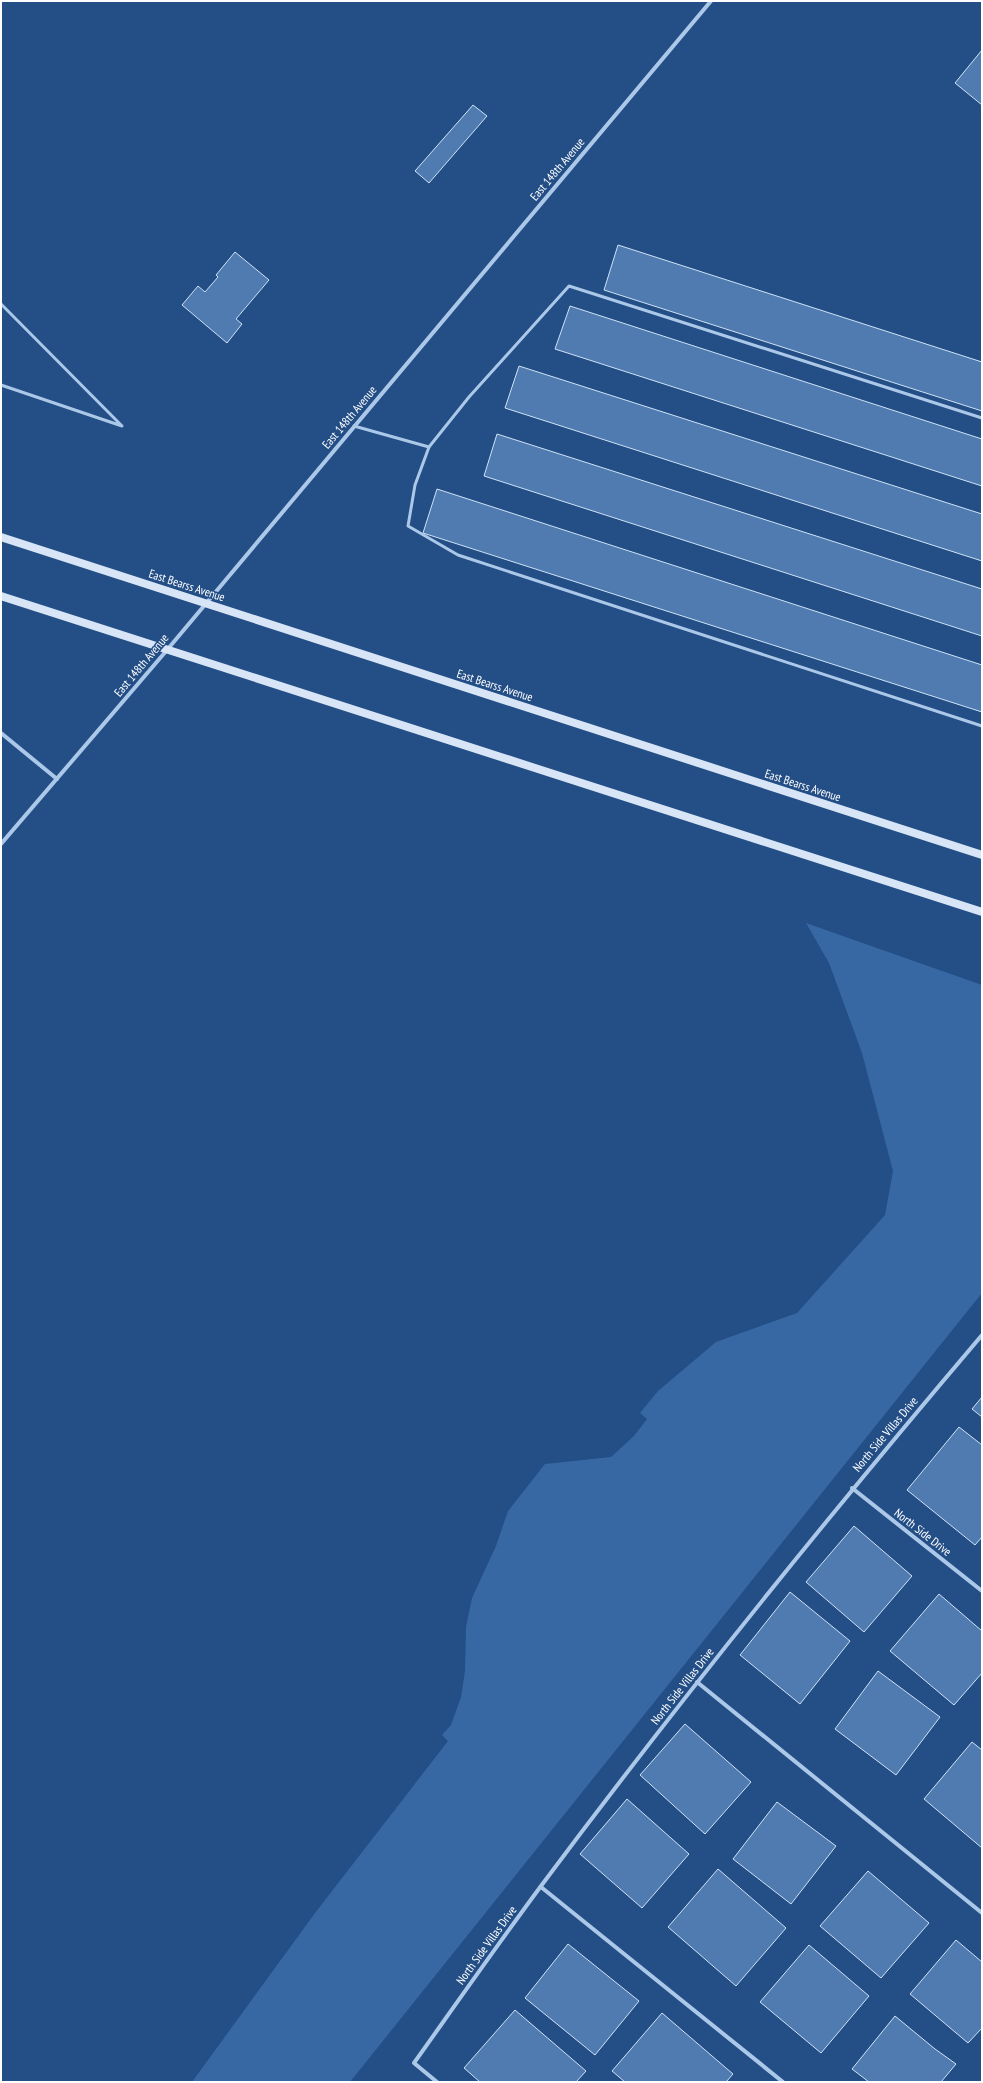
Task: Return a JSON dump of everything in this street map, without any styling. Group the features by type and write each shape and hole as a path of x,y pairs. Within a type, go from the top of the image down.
{"main road":[{"name":"East Bearss Avenue","path":"1,537 982,855"},
{"path":"1,596 982,912"}],"street":[{"name":"East 148th Avenue","path":"1,844 167,650 711,1"},
{"path":"1,733 57,780"},
{"name":"North Side Villas Drive","path":"437,2082 414,2063 541,1887 697,1682 852,1488 982,1334"},
{"name":"North Side Drive","path":"852,1488 982,1591"},
{"path":"697,1682 982,1913"},
{"path":"541,1887 781,2082"}],"lane":[{"path":"982,418 569,286 469,397 429,447 415,485 408,526 458,555 982,726"},
{"path":"1,304 122,426 1,385"},
{"path":"354,426 429,447"}],"shaded area":[{"path":"806,923 982,985 982,1293 350,2082 192,2082 315,1913 448,1741 442,1735 451,1725 461,1697 465,1671 466,1627 472,1598 496,1546 508,1511 545,1464 611,1457 634,1436 647,1419 640,1413 658,1391 716,1342 797,1313 885,1215 893,1171 862,1053 829,963"}],"building":[{"path":"982,50 982,105 955,83"},
{"path":"473,105 487,116 429,183 415,171"},
{"path":"618,245 982,362 982,411 604,290"},
{"path":"235,252 269,280 236,319 242,324 227,343 182,305 198,286 205,292 218,277 216,275"},
{"path":"570,306 982,439 982,486 555,349"},
{"path":"519,366 982,514 982,561 505,408"},
{"path":"497,434 982,589 982,636 484,476"},
{"path":"437,489 982,665 982,712 423,533"},
{"path":"982,1397 982,1417 972,1409"},
{"path":"959,1427 982,1445 982,1537 975,1545 907,1490"},
{"path":"854,1526 912,1576 864,1632 806,1582"},
{"path":"790,1592 850,1641 800,1704 740,1655"},
{"path":"939,1594 982,1631 982,1673 954,1705 890,1651"},
{"path":"878,1671 940,1717 896,1775 835,1729"},
{"path":"685,1724 751,1782 705,1834 640,1775"},
{"path":"972,1742 982,1750 982,1848 924,1799"},
{"path":"627,1799 689,1854 642,1908 580,1854"},
{"path":"777,1802 836,1846 791,1904 733,1859"},
{"path":"718,1869 786,1928 736,1986 668,1927"},
{"path":"868,1871 929,1923 881,1978 820,1926"},
{"path":"956,1940 982,1962 982,2028 968,2043 910,1994"},
{"path":"568,1944 639,2001 595,2055 525,1998"},
{"path":"809,1945 869,1996 821,2053 760,2002"},
{"path":"515,2010 586,2071 576,2082 480,2082 464,2068"},
{"path":"662,2013 733,2074 726,2082 625,2082 612,2071"},
{"path":"895,2016 956,2064 941,2082 869,2082 852,2069"}]}
